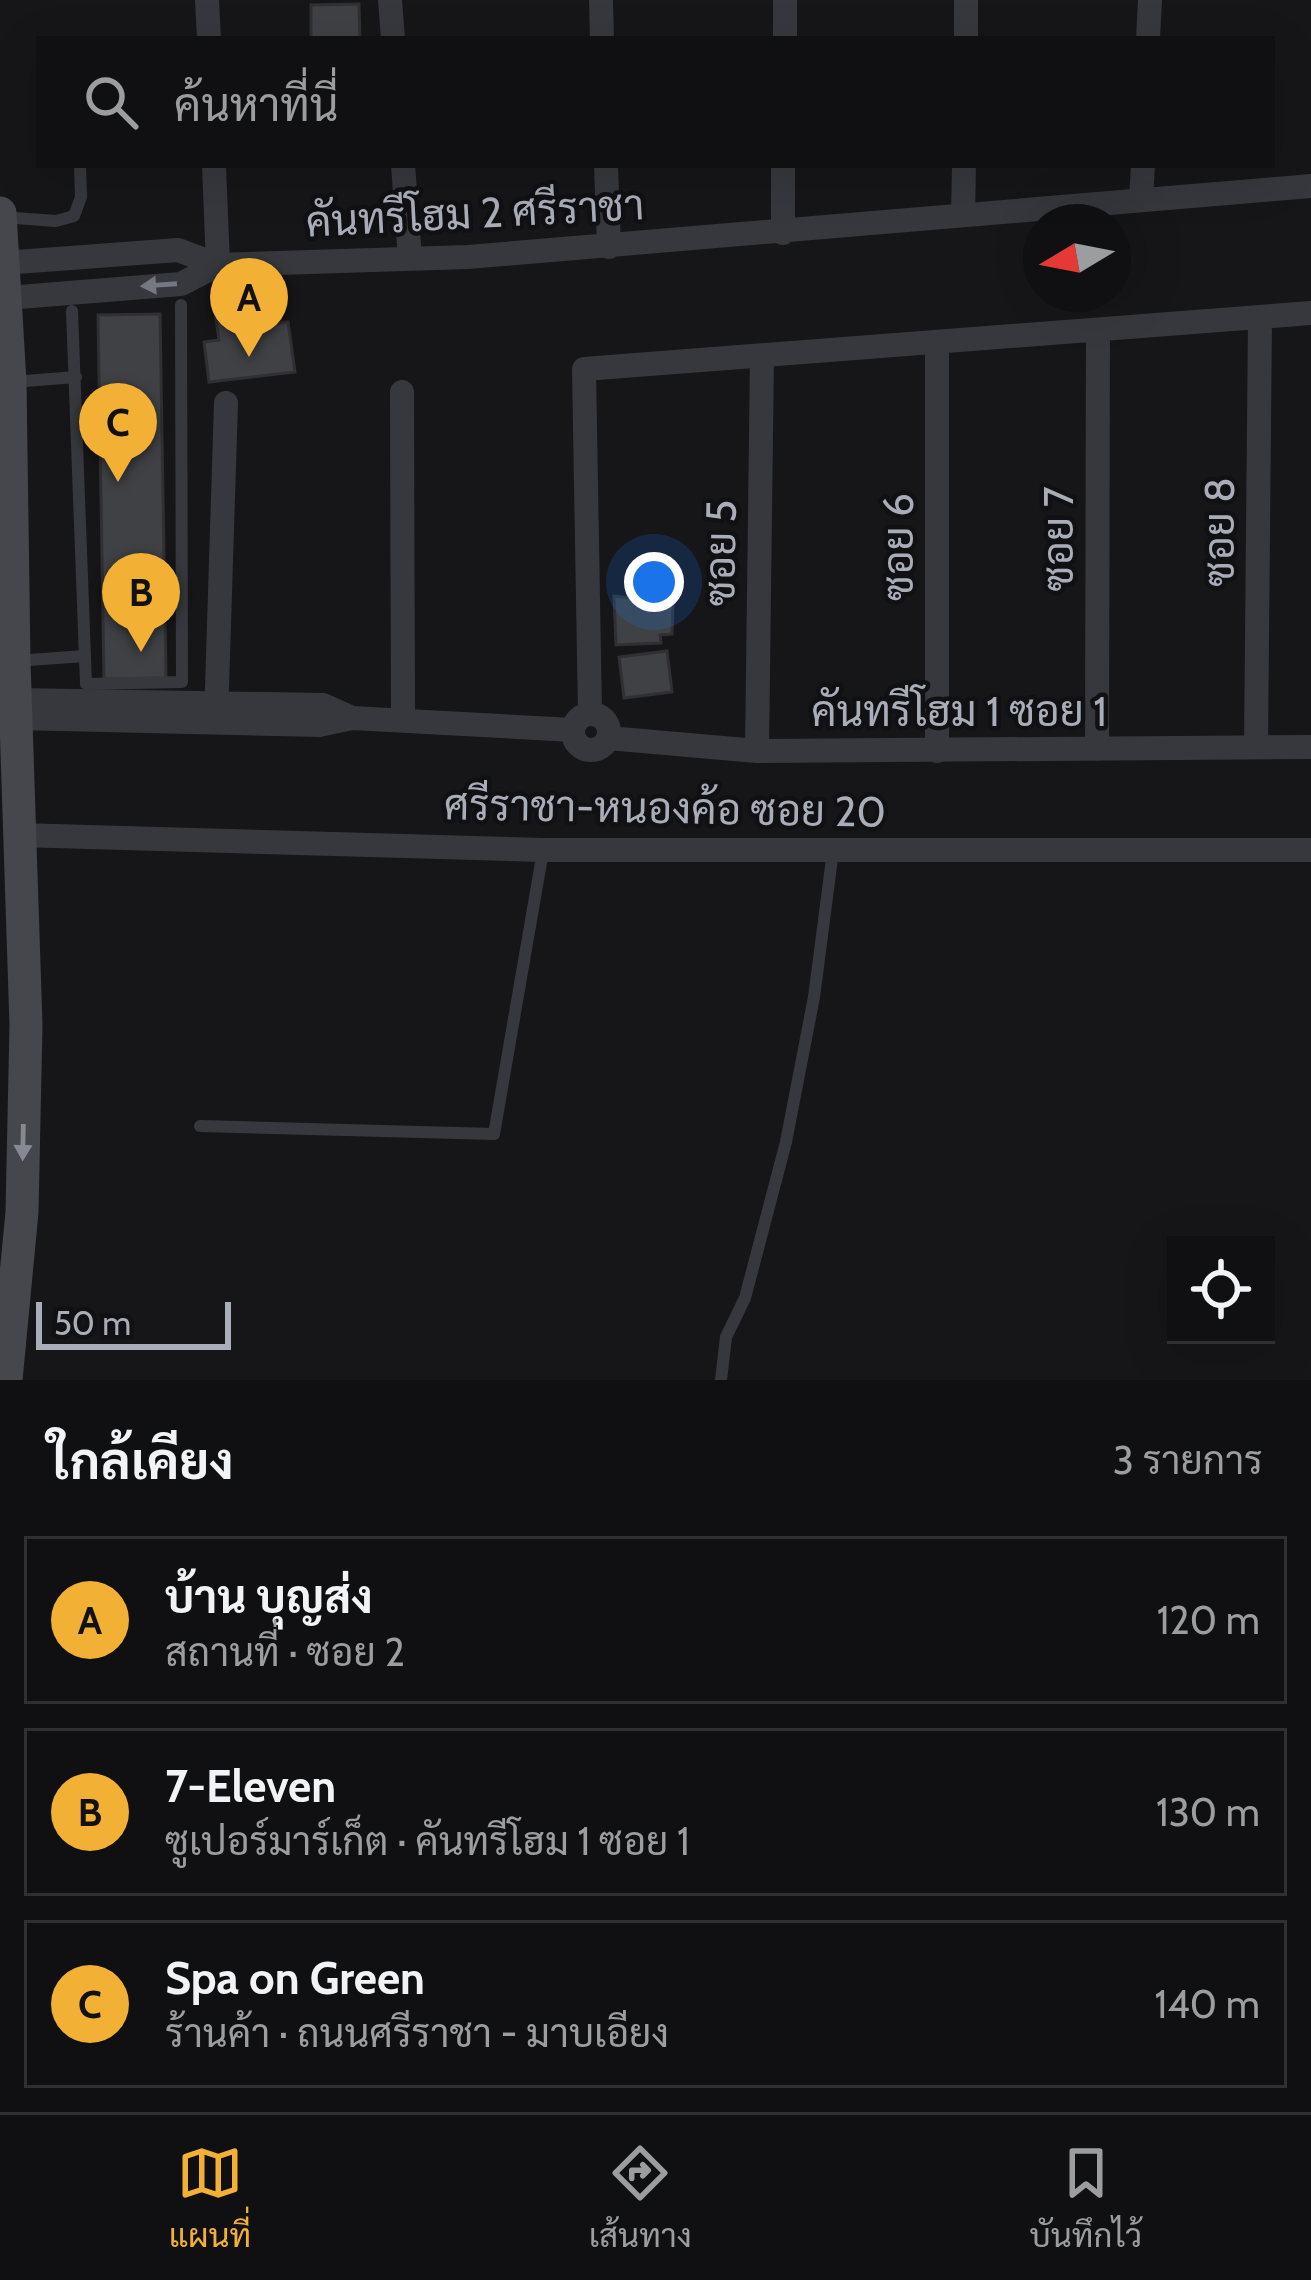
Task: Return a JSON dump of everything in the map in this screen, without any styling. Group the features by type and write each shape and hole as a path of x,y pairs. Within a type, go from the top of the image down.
{"main road":[{"path":"0,215 10,382 18,835 11,948 26,1025 22,1212 6,1380"},
{"path":"0,994 26,1025"}],"street":[{"path":"207,0 209,36"},
{"path":"390,0 393,36"},
{"path":"601,0 602,36"},
{"path":"784,36 785,0"},
{"path":"966,0 966,36"},
{"path":"1148,36 1150,0"},
{"path":"214,168 218,265"},
{"path":"403,168 410,259"},
{"path":"606,168 609,247"},
{"path":"783,168 783,233"},
{"path":"963,215 964,168"},
{"path":"1141,200 1142,168"},
{"name":"คันทรีโฮม 2 ศรีราชา","path":"3,262 178,250 218,265 410,259 783,233 1311,186"},
{"name":"คันทรีโฮม 2 ศรีราชา","path":"7,298 181,284 218,265"},
{"path":"16,709 216,712 323,705 352,718 582,722 584,369 1311,313"},
{"name":"ซอย 8","path":"1256,747 1260,317"},
{"name":"ซอย 7","path":"1097,749 1098,330"},
{"name":"ซอย 6","path":"937,343 937,751"},
{"name":"ซอย 5","path":"757,751 762,356"},
{"path":"402,392 403,720"},
{"path":"216,712 226,404"},
{"name":"คันทรีโฮม 1 ซอย 1","path":"582,722 605,721 608,738 757,751 1311,747"},
{"name":"ศรีราชา-หนองค้อ ซอย 20","path":"18,835 543,850 1311,850"}],"lane":[{"path":"0,215 56,221 74,216 81,197 80,168"},
{"path":"72,311 86,684 182,682 181,305"},
{"path":"10,382 76,377"},
{"path":"14,661 85,656"},
{"path":"200,1126 494,1134 543,850"},
{"path":"721,1380 726,1337 746,1298 786,1142 814,997 833,851"}],"building":[{"path":"359,4 360,36 311,36 311,5"},
{"path":"252,301 255,326 288,322 295,372 209,382 204,342 219,340 214,306"},
{"path":"160,314 166,678 104,679 98,315"},
{"path":"614,596 673,603 672,634 660,635 661,643 616,645"},
{"path":"667,651 672,692 624,698 619,657"}],"place":[{"name":"บ้าน บุญส่ง","path":"249,357"},
{"name":"Spa on Green","path":"118,482"},
{"name":"7-Eleven","path":"141,652"}]}
